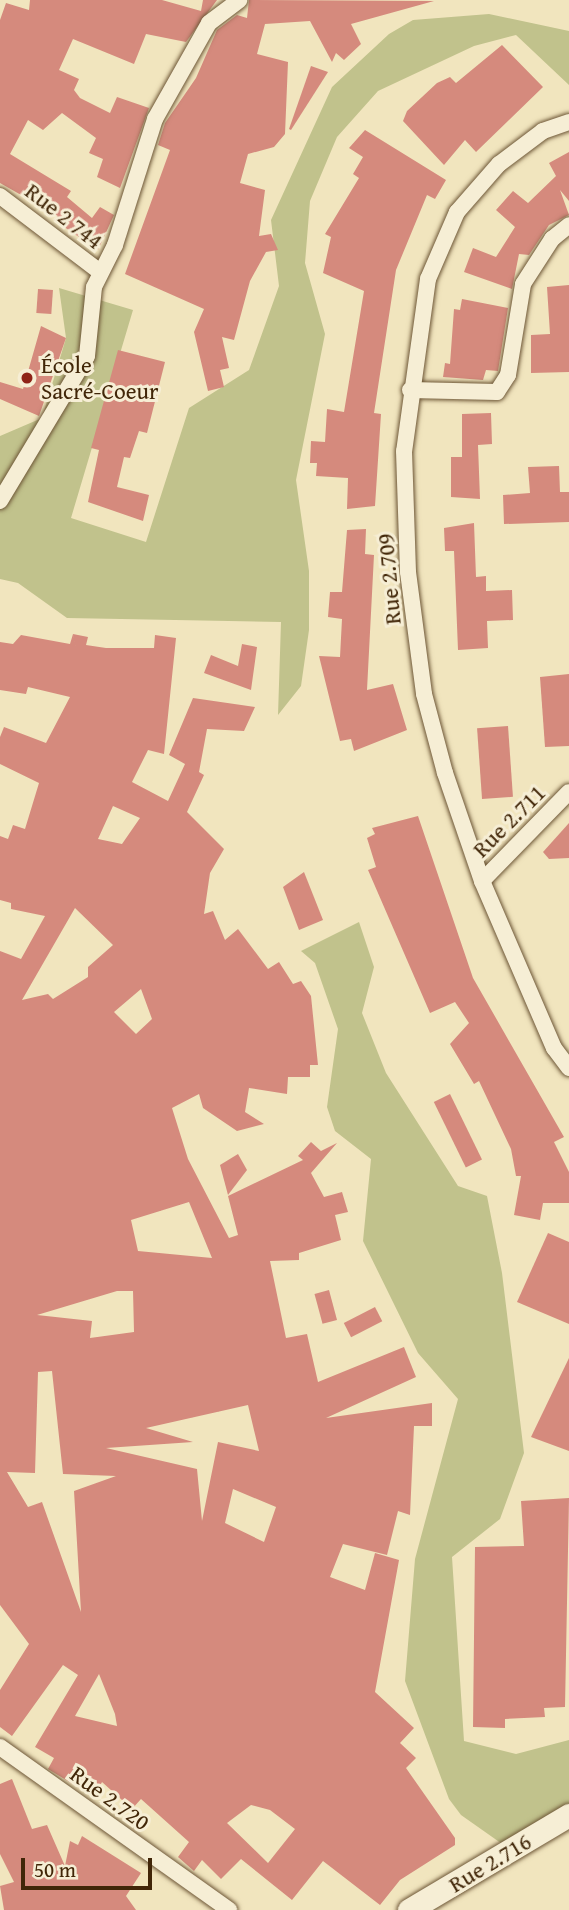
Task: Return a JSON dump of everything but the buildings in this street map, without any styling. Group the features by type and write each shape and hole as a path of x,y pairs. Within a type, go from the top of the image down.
{"main road":[{"name":"Rue 2.716","path":"409,1910 569,1815"}],"street":[{"path":"0,501 87,356 100,272 115,245 155,119 209,23 239,0"},
{"name":"Rue 2.709","path":"569,122 543,131 499,163 457,212 428,279 410,390 404,452 408,572 424,694 482,881 554,1048 569,1068"},
{"name":"Rue 2 744","path":"0,196 100,272"},
{"path":"410,390 497,393 508,375 523,284 552,239 569,225"},
{"name":"Rue 2.711","path":"482,881 569,792"},
{"name":"Rue 2.720","path":"0,1746 229,1910"}],"green space":[{"path":"489,14 569,31 569,85 516,35 474,46 378,91 337,137 310,201 305,263 325,334 296,480 309,571 309,630 301,686 278,715 281,622 67,618 18,583 0,579 0,436 42,418 66,338 59,288 133,310 71,518 146,542 189,408 249,370 279,286 271,220 332,87 389,34 413,20"},
{"path":"359,922 374,967 362,1013 386,1073 458,1186 487,1196 502,1273 524,1453 500,1519 452,1557 464,1741 516,1754 569,1740 569,1815 512,1851 461,1815 449,1799 405,1681 415,1559 458,1399 418,1353 363,1241 371,1159 335,1131 327,1107 338,1029 315,963 301,951"}],"place":[{"name":"École Sacré-Coeur","path":"27,378"}]}
